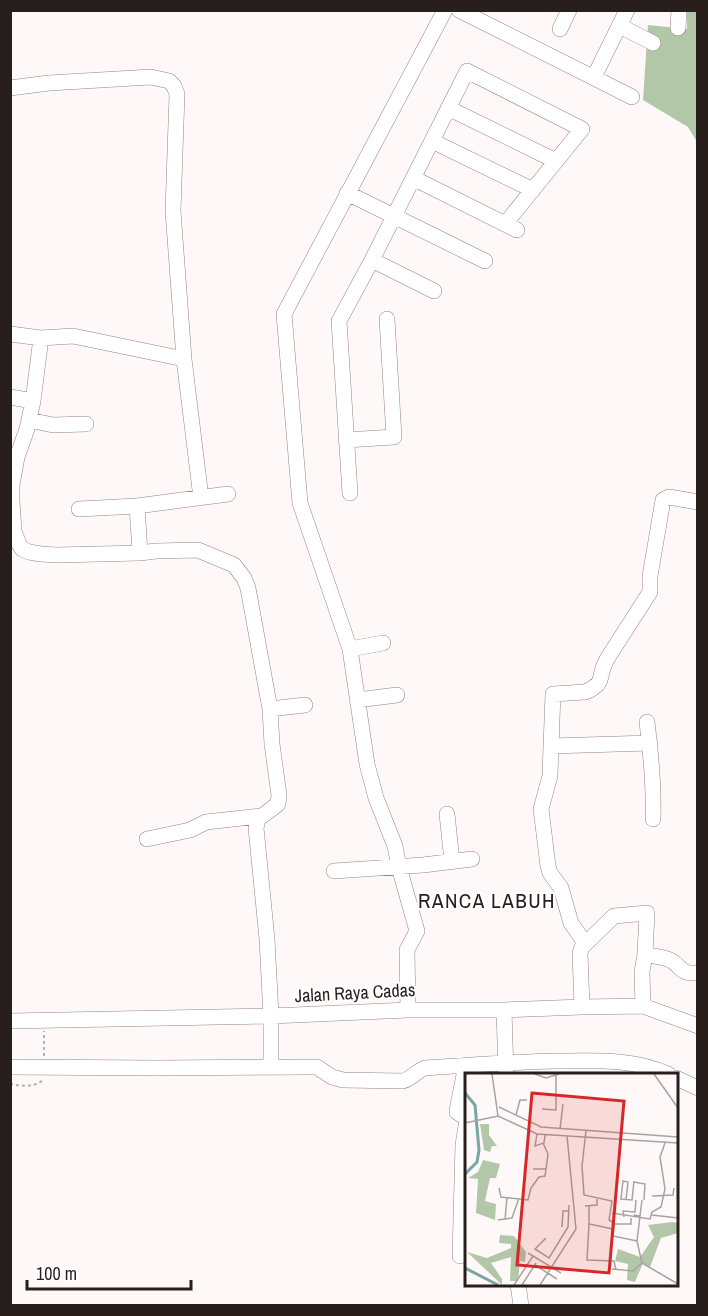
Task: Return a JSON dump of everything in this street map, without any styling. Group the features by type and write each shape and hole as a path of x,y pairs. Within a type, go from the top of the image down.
{"street":[{"path":"408,1010 407,950 417,931 395,846 376,798 367,764 350,649 300,503 284,314 445,10"},
{"path":"459,10 632,97"},
{"path":"560,29 569,10"},
{"path":"594,77 627,10"},
{"path":"678,28 679,10"},
{"path":"620,26 653,43"},
{"path":"350,493 339,321 467,71 582,129 532,190 511,227 413,178"},
{"path":"10,88 49,83 151,77 169,81 174,86 177,94 173,211 184,359 201,498"},
{"path":"448,108 556,162"},
{"path":"432,141 532,190"},
{"path":"347,193 485,261"},
{"path":"372,260 434,291"},
{"path":"346,440 394,437 387,319"},
{"path":"10,334 41,338 73,336 184,359"},
{"path":"41,338 29,420 14,456 12,486 14,531 22,549 57,555 198,550 228,562 239,570 248,588 270,709 279,795 276,807 256,822 256,841 265,905 272,1017 271,1062"},
{"path":"10,397 33,401"},
{"path":"29,420 53,425 86,424"},
{"path":"80,509 136,506 228,494"},
{"path":"585,943 572,923 561,888 550,873 548,866 541,809 550,776 553,694 585,692 598,684 607,659 650,592 650,576 662,501 669,497 698,502"},
{"path":"136,506 140,553"},
{"path":"350,649 383,643"},
{"path":"357,700 397,695"},
{"path":"270,709 305,705"},
{"path":"647,722 654,800 653,819"},
{"path":"551,746 650,742"},
{"path":"447,814 453,861"},
{"path":"147,839 190,830 208,821 261,816"},
{"path":"334,871 472,859"},
{"path":"582,1007 580,953 585,943 614,916 647,913 642,972 643,1006"},
{"path":"645,954 674,962 686,972 698,973"},
{"name":"Jalan Raya Cadas","path":"10,1021 272,1017 408,1010 643,1006 698,1026"},
{"path":"504,1010 506,1063"},
{"path":"10,1067 44,1063 271,1062 317,1067 332,1077 343,1080 402,1081 425,1068 506,1063 614,1061 634,1063 665,1073"},
{"path":"465,1117 456,1110 466,1065"},
{"path":"678,1079 698,1088"},
{"path":"459,1256 465,1132"},
{"path":"518,1286 521,1305"}],"path":[{"path":"10,1084 26,1085 42,1082 45,1077 44,1038"}],"green space":[{"path":"687,11 697,11 697,142 688,127 643,100 648,25 687,29"}],"district":[{"name":"RANCA LABUH","path":"487,901"}]}
